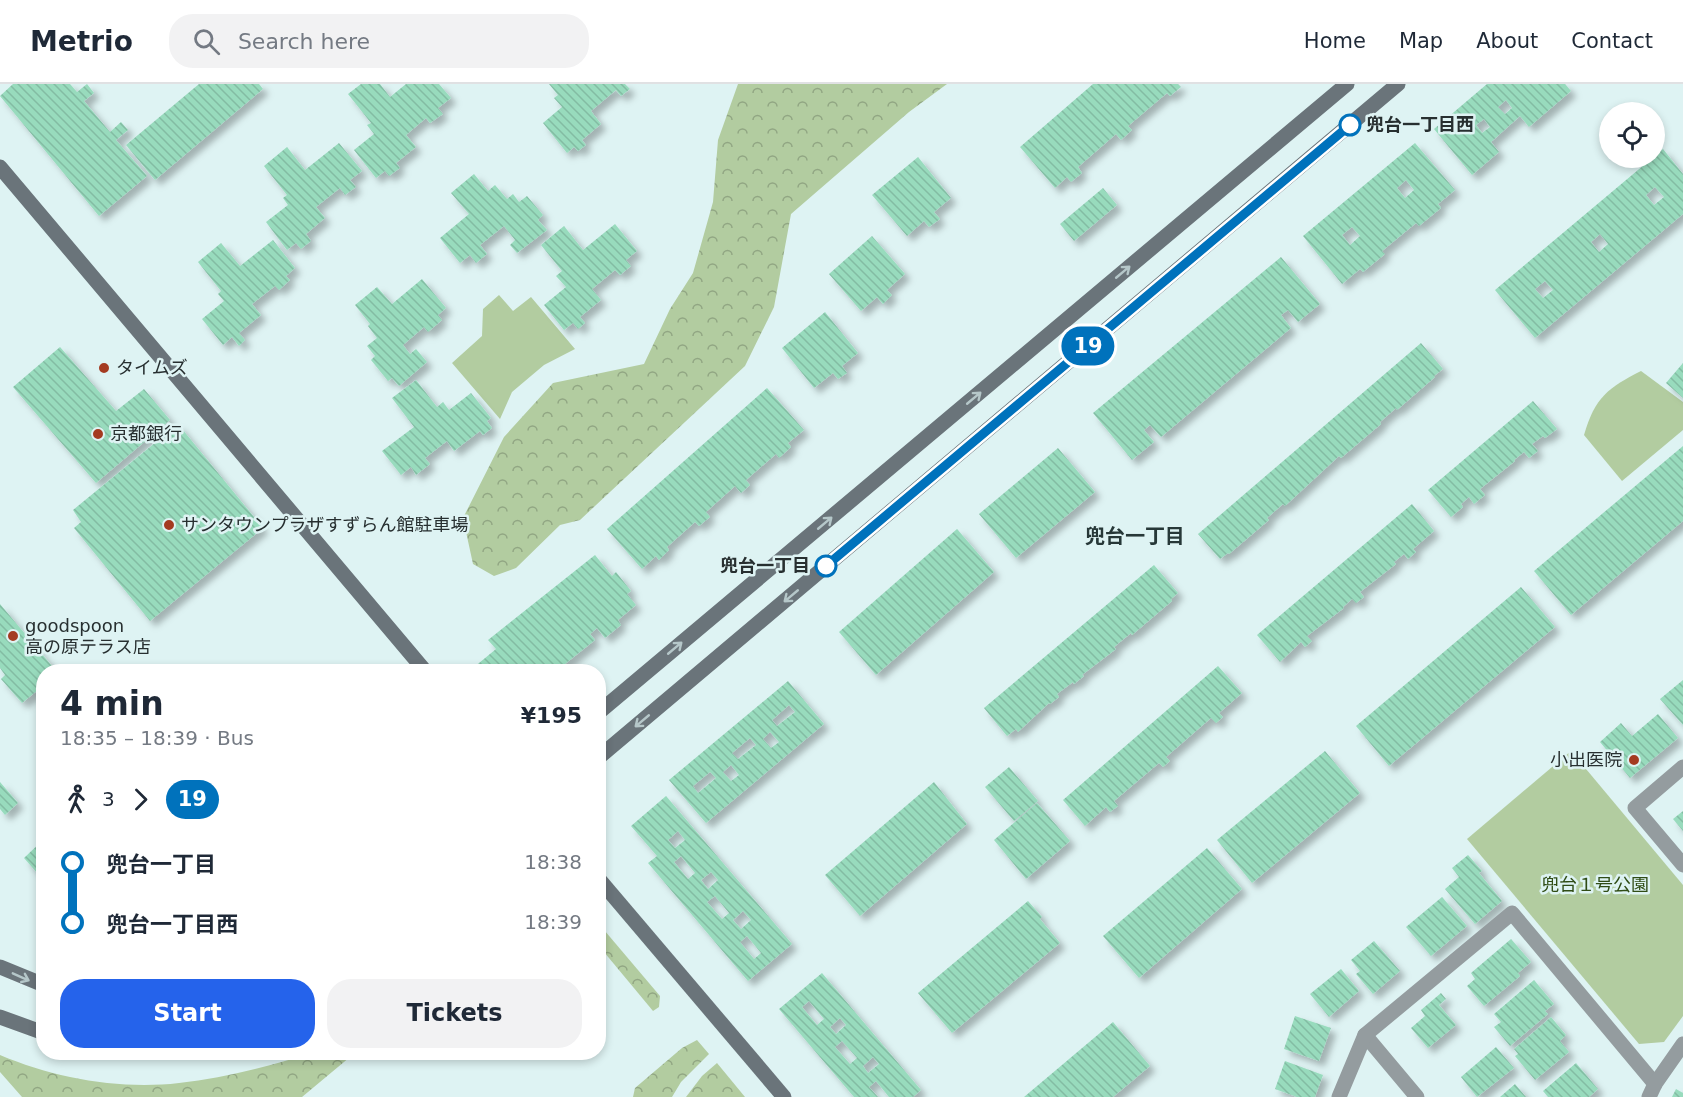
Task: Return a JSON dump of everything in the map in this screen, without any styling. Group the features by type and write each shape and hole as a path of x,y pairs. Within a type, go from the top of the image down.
{"street":[{"path":"606,706 1347,84"},
{"path":"606,751 1398,84"},
{"path":"0,167 419,664"},
{"path":"1683,767 1635,808 1683,865"},
{"path":"606,887 784,1097"},
{"path":"1339,1097 1365,1035 1512,913 1652,1090 1683,1044"},
{"path":"0,967 36,982"},
{"path":"0,1017 36,1031"},
{"path":"1365,1035 1417,1097"}],"green space":[{"path":"738,84 947,84 909,112 791,214 774,307 745,366 580,520 560,525 516,568 494,576 473,564 463,518 504,437 553,383 644,364 670,309 693,273 713,202 718,140"},
{"path":"499,295 513,311 531,297 575,349 544,365 512,392 500,419 452,363 482,336 483,309"},
{"path":"1641,371 1683,402 1683,430 1622,481 1584,435 1593,411 1604,395"},
{"name":"兜台１号公園","path":"1571,751 1683,885 1683,1016 1664,1042 1639,1044 1467,839"},
{"path":"606,932 660,996 659,1007 653,1011 606,954"},
{"path":"697,1040 709,1054 681,1082 672,1097 633,1097 635,1088 682,1048"},
{"path":"0,1055 65,1076 134,1085 196,1081 288,1060 346,1060 302,1097 22,1097 0,1072"},
{"path":"717,1063 745,1097 686,1097 702,1076"}],"building":[{"path":"13,84 70,84 77,92 87,84 94,93 84,101 110,132 121,122 128,130 116,140 147,176 99,216 0,96"},
{"path":"199,84 259,84 263,89 155,180 126,145"},
{"path":"361,84 380,84 390,97 406,84 439,84 451,98 438,108 443,114 430,123 426,118 406,135 416,147 396,163 400,168 389,176 385,171 376,178 354,150 374,134 367,125 371,123 348,94"},
{"path":"549,84 625,84 630,89 621,96 616,90 591,111 601,124 582,140 586,145 578,151 574,147 567,153 543,123 562,107 554,98 558,95"},
{"path":"1093,84 1178,84 1181,87 1170,96 1167,93 1128,126 1132,130 1121,140 1116,134 1078,167 1082,173 1071,182 1067,177 1055,188 1020,147"},
{"path":"1487,84 1565,84 1571,91 1529,127 1520,116 1491,142 1499,152 1472,175 1434,129","holes":["1506,100 1512,108 1505,114 1498,107","1484,119 1490,127 1482,133 1476,125"]},
{"path":"339,143 362,171 350,180 356,187 345,195 340,188 316,207 325,218 306,234 311,241 301,249 296,243 287,250 266,222 288,205 283,198 287,195 264,166 287,147 305,170"},
{"path":"1415,143 1455,190 1438,204 1441,208 1419,226 1416,223 1382,251 1385,254 1363,272 1360,269 1342,284 1303,236","holes":["1406,180 1414,190 1405,198 1397,188","1352,227 1360,236 1350,245 1342,235"]},
{"path":"1665,152 1683,174 1683,214 1535,338 1495,290 1640,168 1665,168","holes":["1655,187 1664,197 1654,205 1646,195","1600,234 1608,244 1599,252 1591,242","1545,281 1553,290 1543,298 1535,289"]},
{"path":"918,157 951,198 934,212 940,219 929,227 924,221 907,236 872,195"},
{"path":"474,174 488,191 495,185 507,199 513,194 519,202 527,196 543,215 538,220 547,230 517,253 510,245 515,240 504,226 480,245 487,254 476,263 470,255 460,263 440,238 469,214 451,193"},
{"path":"1103,188 1117,205 1074,241 1060,224"},
{"path":"615,224 637,251 626,260 631,266 620,275 615,270 592,289 601,300 580,317 585,323 578,329 573,323 564,330 544,305 566,287 556,276 562,271 541,245 564,226 583,250"},
{"path":"872,236 905,274 887,290 892,295 883,304 877,297 861,311 829,274"},
{"path":"273,240 295,268 286,276 290,280 279,290 275,286 252,304 261,315 239,333 245,340 239,346 232,337 223,345 202,319 224,301 218,294 221,291 198,262 221,243 240,266"},
{"path":"1281,257 1320,304 1298,322 1288,310 1281,315 1291,328 1161,437 1150,425 1144,430 1154,442 1132,460 1093,413"},
{"path":"422,279 446,308 438,315 442,320 428,332 424,327 403,345 410,354 416,349 427,362 399,386 392,378 388,381 371,360 375,356 367,346 377,338 368,326 370,324 355,305 377,287 392,304"},
{"path":"825,312 858,353 842,366 847,373 838,379 833,373 814,388 782,348"},
{"path":"1421,343 1443,369 1341,458 1339,456 1285,506 1283,504 1267,518 1269,520 1220,559 1198,534"},
{"path":"60,347 116,411 144,389 170,420 96,483 13,387"},
{"path":"1683,363 1683,398 1666,383"},
{"path":"416,380 437,407 443,402 449,410 471,393 491,418 487,421 492,428 483,435 480,431 454,451 447,441 425,458 430,464 416,475 411,467 401,475 382,451 414,427 392,398"},
{"path":"767,388 804,430 788,443 791,447 779,458 776,454 746,480 750,485 741,493 735,486 706,512 710,517 699,526 695,522 667,547 669,550 659,560 656,556 642,569 607,529"},
{"path":"1533,401 1557,429 1532,444 1538,451 1529,458 1524,452 1480,489 1485,495 1474,504 1469,497 1461,504 1463,507 1451,517 1428,490"},
{"name":"サンタウンプラザすずらん館駐車場","path":"178,424 263,528 150,621 74,528 81,522 73,510"},
{"path":"1683,446 1683,521 1571,615 1534,571"},
{"path":"1058,448 1095,492 1016,558 979,514"},
{"path":"1412,504 1434,531 1413,549 1416,552 1408,559 1404,554 1394,562 1396,564 1360,592 1364,597 1356,603 1352,599 1344,608 1307,636 1312,641 1305,647 1301,642 1280,662 1257,635"},
{"path":"957,529 994,572 876,675 839,632"},
{"path":"595,555 612,576 616,572 631,591 627,594 636,605 618,620 621,625 605,638 597,628 590,634 595,640 565,664 478,664 496,649 488,640"},
{"path":"1154,565 1178,593 1171,599 1172,601 1114,647 1116,649 1082,675 1084,676 1057,694 1059,697 1049,703 1018,732 1016,729 1007,736 984,708"},
{"path":"1521,587 1555,627 1389,766 1356,726"},
{"name":"goodspoon 高の原テラス店","path":"0,604 50,664 36,664 36,692 22,703 1,679 5,675 0,668"},
{"path":"1218,666 1242,693 1219,713 1223,717 1216,723 1211,718 1166,757 1170,761 1163,767 1159,763 1114,801 1118,806 1110,812 1106,807 1085,826 1063,800"},
{"path":"1683,680 1683,725 1660,699"},
{"path":"788,681 824,724 706,823 669,780","holes":["789,705 795,712 777,726 772,720","770,732 779,742 771,748 763,739","750,738 756,745 738,759 732,753","731,765 739,775 731,781 723,772","710,772 716,778 698,793 693,786"]},
{"name":"小出医院","path":"1658,714 1678,738 1630,778 1600,742 1621,723 1632,736"},
{"path":"1325,751 1360,793 1252,883 1217,840"},
{"path":"1009,767 1038,801 1014,821 985,787"},
{"path":"0,782 18,803 5,815 0,809"},
{"path":"934,782 967,824 860,916 825,875"},
{"path":"666,796 792,944 748,981 648,863 657,856 631,826","holes":["678,831 685,840 675,848 668,840","681,856 695,873 688,879 674,862","711,872 718,880 708,889 701,880","715,896 729,913 722,919 707,902","743,911 751,920 741,929 733,920","747,936 761,953 754,959 740,942"]},
{"path":"1037,803 1070,841 1026,879 994,840"},
{"path":"1683,811 1683,831 1673,819"},
{"path":"36,847 36,872 24,858"},
{"path":"1207,848 1242,889 1139,978 1103,936"},
{"path":"1468,855 1482,871 1479,873 1502,901 1475,924 1445,889 1459,877 1452,868"},
{"path":"1442,897 1467,926 1431,956 1406,927"},
{"path":"1028,901 1060,943 952,1033 918,993"},
{"path":"1511,939 1531,962 1518,973 1520,976 1484,1006 1467,986 1475,979 1471,973"},
{"path":"1374,941 1400,971 1373,994 1356,974 1360,971 1351,960"},
{"path":"1341,969 1359,991 1329,1017 1310,994"},
{"path":"822,973 921,1090 913,1097 889,1097 876,1081 869,1087 878,1097 854,1097 779,1009","holes":["809,1001 824,1019 817,1025 802,1007","840,1018 846,1025 836,1034 830,1027","842,1041 857,1058 850,1064 835,1047","873,1057 879,1064 868,1073 863,1066"]},
{"path":"1534,980 1554,1004 1545,1011 1548,1014 1510,1046 1494,1027 1501,1022 1494,1014"},
{"path":"1441,993 1446,999 1439,1005 1456,1025 1428,1048 1411,1028 1425,1016 1421,1010"},
{"path":"1295,1016 1331,1028 1319,1061 1284,1049"},
{"path":"1551,1017 1566,1035 1560,1041 1569,1052 1535,1080 1515,1056 1518,1054 1514,1049"},
{"path":"1113,1022 1150,1066 1113,1097 1024,1097"},
{"path":"1496,1047 1514,1068 1477,1097 1461,1077"},
{"path":"1285,1061 1323,1075 1315,1097 1297,1097 1275,1089"},
{"path":"1576,1063 1598,1089 1589,1097 1548,1097 1543,1091"},
{"path":"1515,1084 1526,1097 1500,1097"},
{"path":"1676,1089 1683,1093 1683,1097 1672,1097"}],"bus line":[{"name":"19","path":"826,566 1350,125"}],"place":[{"name":"兜台一丁目西","path":"1350,125"},
{"name":"タイムズ","path":"104,368"},
{"name":"京都銀行","path":"98,434"},
{"name":"サンタウンプラザすずらん館駐車場","path":"169,525"},
{"name":"兜台一丁目","path":"826,566"},
{"name":"goodspoon 高の原テラス店","path":"13,636"},
{"name":"小出医院","path":"1634,760"}],"district":[{"name":"兜台一丁目","path":"1135,536"}]}
